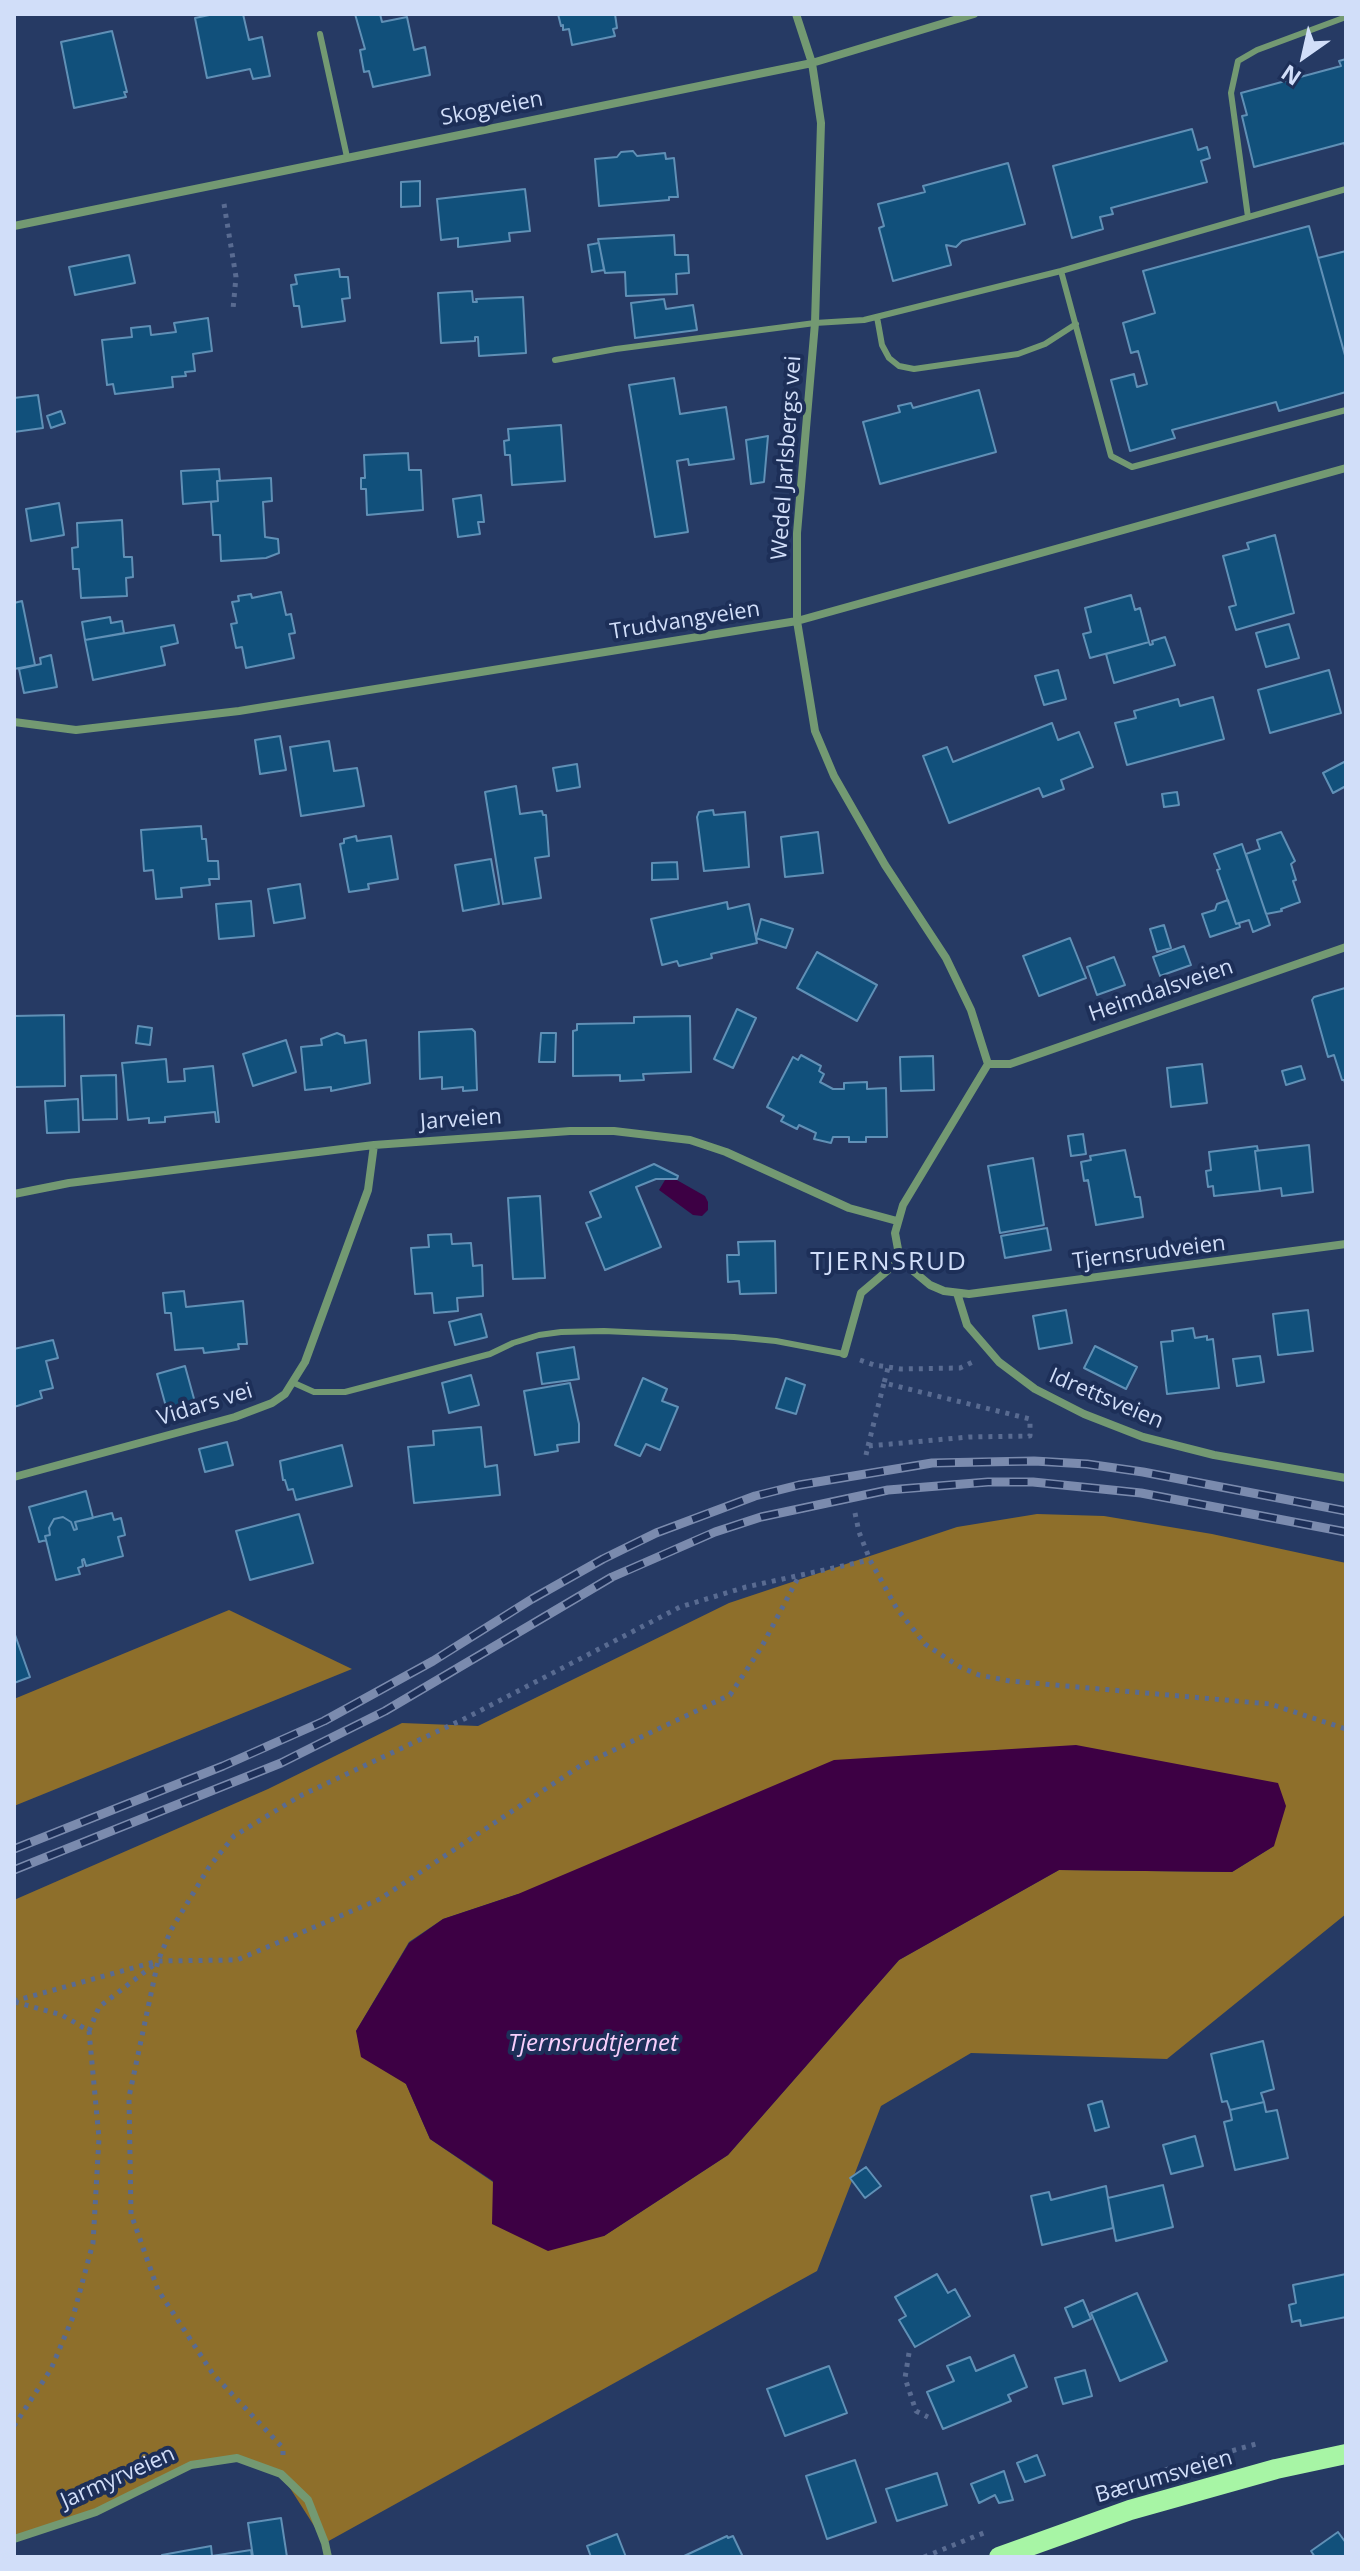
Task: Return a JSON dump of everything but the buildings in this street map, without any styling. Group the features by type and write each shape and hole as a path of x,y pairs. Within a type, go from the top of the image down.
{"main road":[{"name":"Bærumsveien","path":"999,2557 1130,2510 1276,2469 1346,2454"}],"street":[{"name":"Wedel Jarlsbergs vei","path":"796,14 812,63 821,123 815,323 797,533 797,621 815,731 834,776 885,865 946,958 971,1010 988,1064"},
{"name":"Skogveien","path":"14,226 812,63 974,14"},
{"name":"Trudvangveien","path":"14,722 76,730 239,711 797,621 1346,468"},
{"name":"Heimdalsveien","path":"988,1064 1010,1064 1346,947"},
{"path":"957,1293 930,1285 900,1260 896,1245 897,1221 903,1205 988,1064"},
{"name":"Jarveien","path":"14,1194 69,1183 374,1145 570,1131 657,1135 690,1140 726,1152 849,1208 897,1221"},
{"name":"Vidars vei","path":"14,1477 257,1410 285,1394 305,1362 368,1190 374,1145"},
{"name":"Tjernsrudveien","path":"957,1293 981,1293 1346,1244"},
{"path":"844,1354 861,1293 900,1260"},
{"name":"Idrettsveien","path":"957,1293 967,1325 988,1350 1035,1389 1084,1414 1143,1437 1214,1455 1346,1478"},
{"name":"Jarmyrveien","path":"14,2539 96,2512 191,2465 237,2458 281,2474 308,2500 328,2557"}],"lane":[{"path":"1248,217 1231,93 1238,61 1257,50 1346,17"},
{"path":"320,34 347,157"},
{"path":"555,360 616,349 877,317 1061,271 1346,189"},
{"path":"1061,271 1111,456 1132,467 1346,410"},
{"path":"877,317 882,345 889,358 899,366 914,369 1018,354 1045,344 1076,324"},
{"path":"294,1383 314,1392 345,1392 490,1354 539,1335 561,1332 734,1337 776,1341 844,1354"}],"path":[{"path":"220,183 236,277 233,309"},
{"path":"844,1354 888,1368 960,1368 988,1350"},
{"path":"866,1455 888,1368"},
{"path":"868,1446 969,1437 1030,1436 1030,1419 884,1383"},
{"path":"855,1513 870,1560 910,1628 944,1658 979,1675 1010,1681 1270,1704 1346,1729"},
{"path":"281,2474 283,2448 213,2374 158,2290 131,2214 129,2097 158,1961 171,1930 209,1867 234,1836 300,1796 464,1719 680,1607 746,1587 870,1560"},
{"path":"14,2001 158,1961 237,1960 380,1899 580,1766 730,1695 761,1648 800,1575"},
{"path":"14,2426 51,2369 73,2317 93,2243 99,2138 89,2031 99,2007 158,1961"},
{"path":"14,2001 62,2015 89,2031"},
{"path":"909,2353 905,2378 916,2411 928,2417"}],"shaded area":[{"path":"1037,1514 1104,1516 1212,1534 1346,1563 1346,1914 1167,2059 971,2053 881,2106 817,2271 325,2543 281,2474 236,2458 191,2465 96,2512 14,2539 14,1900 268,1789 402,1723 478,1726 729,1603 957,1527","holes":["1274,1846 1232,1872 1059,1870 899,1960 728,2155 604,2236 493,2182 430,2139 406,2084 356,2031 409,1942 443,1919 518,1894"]},
{"path":"229,1610 352,1669 14,1806 14,1699"}],"water":[{"path":"668,1175 705,1196 708,1210 702,1216 693,1215 659,1190"},
{"name":"Tjernsrudtjernet","path":"1076,1745 1278,1783 1286,1806 1274,1846 1232,1872 1059,1870 899,1960 728,2155 604,2236 548,2251 492,2224 493,2181 430,2139 406,2084 361,2057 356,2031 409,1943 443,1919 518,1894 834,1760"}],"railway":[{"path":"14,1849 223,1766 324,1721 433,1661 603,1559 656,1533 755,1496 799,1485 932,1463 1034,1461 1143,1472 1346,1511"},
{"path":"14,1870 281,1763 385,1711 612,1577 715,1532 761,1517 888,1490 988,1482 1033,1482 1141,1493 1346,1532"}],"district":[{"name":"TJERNSRUD","path":"889,1263"}]}
